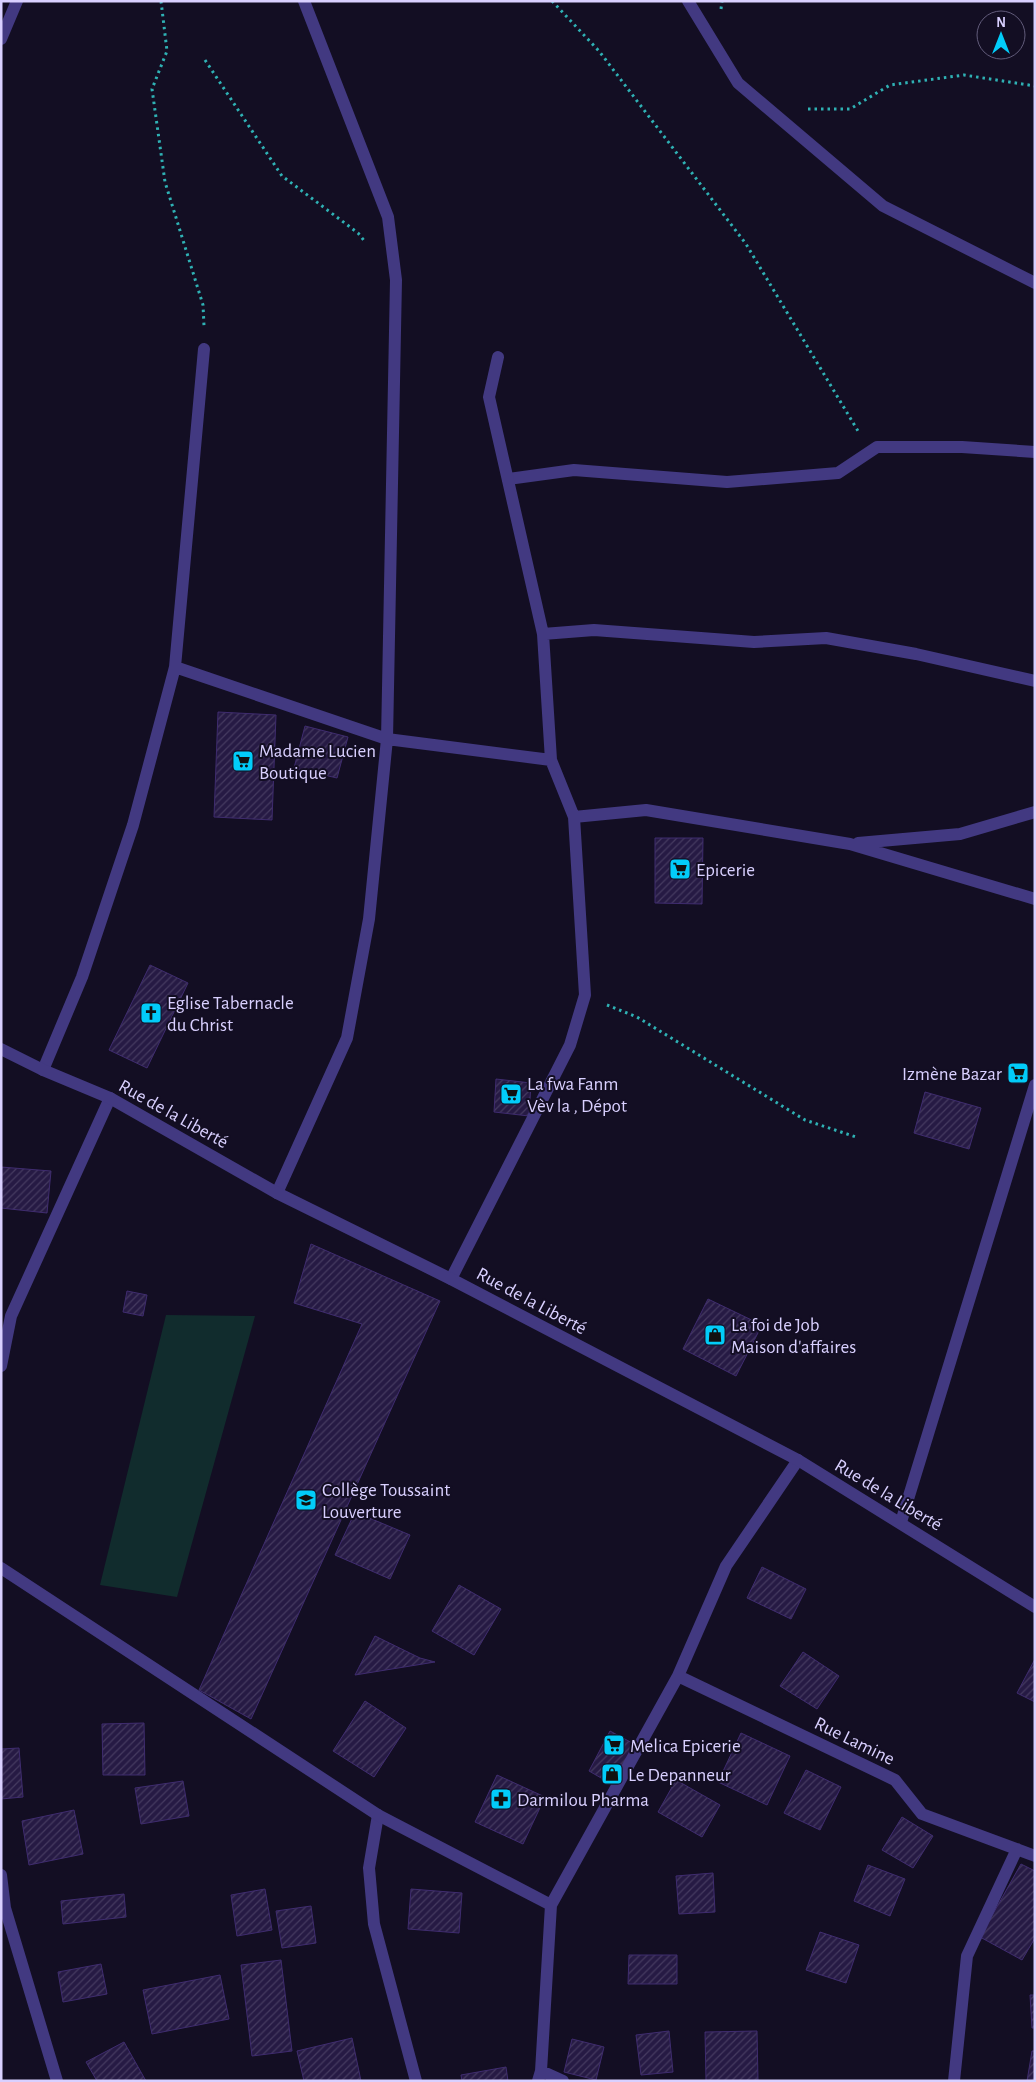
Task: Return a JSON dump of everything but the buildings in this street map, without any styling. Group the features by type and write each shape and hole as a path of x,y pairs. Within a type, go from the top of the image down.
{"street":[{"path":"1,39 17,1"},
{"path":"277,1193 347,1038 369,918 387,739 396,280 388,217 304,1"},
{"path":"688,1 738,83 883,206 1035,283"},
{"path":"43,1070 82,977 133,825 176,667 204,349"},
{"path":"452,1279 570,1045 585,997 574,816 551,760 543,634 489,397 498,357"},
{"path":"508,479 574,470 727,482 838,473 877,447 962,447 1035,452"},
{"path":"543,634 594,630 754,642 826,638 916,654 1035,681"},
{"path":"176,667 387,739 551,760"},
{"path":"574,816 646,810 850,844 1035,899"},
{"path":"850,844 960,834 1035,812"},
{"name":"Rue de la Liberté","path":"1,1049 43,1070 110,1098 277,1193 452,1279 798,1460 901,1522 1035,1607"},
{"path":"901,1522 1035,1084"},
{"path":"1,1366 11,1316 110,1098"},
{"path":"563,2081 539,2076 551,1905 678,1676 726,1566 798,1460"},
{"path":"1,1568 378,1815 551,1905"},
{"name":"Rue Lamine","path":"678,1676 895,1780 922,1814 1035,1856"},
{"path":"378,1815 369,1868 374,1924 416,2081"},
{"path":"954,2081 967,1956 1017,1849"},
{"path":"1,1875 5,1908 57,2081"}],"path":[{"path":"161,1 167,51 152,90 165,182 203,305 204,349"},
{"path":"552,1 600,51 746,244 870,451"},
{"path":"205,60 282,176 358,233 369,246"},
{"path":"793,130 807,109 850,109 890,85 964,75 1035,86"},
{"path":"585,997 637,1016 805,1120 856,1137"}],"green space":[{"path":"166,1315 255,1316 177,1597 100,1585"}],"place":[{"name":"Madame Lucien Boutique","path":"243,761"},
{"name":"Epicerie","path":"680,869"},
{"name":"Eglise Tabernacle du Christ","path":"151,1013"},
{"name":"Izmène Bazar","path":"1018,1073"},
{"name":"La fwa Fanm Vèv la , Dépot","path":"511,1094"},
{"name":"La foi de Job Maison d'affaires","path":"715,1335"},
{"name":"Collège Toussaint Louverture","path":"306,1500"},
{"name":"Melica Epicerie","path":"614,1745"},
{"name":"Le Depanneur","path":"612,1774"},
{"name":"Darmilou Pharma","path":"501,1799"}]}
